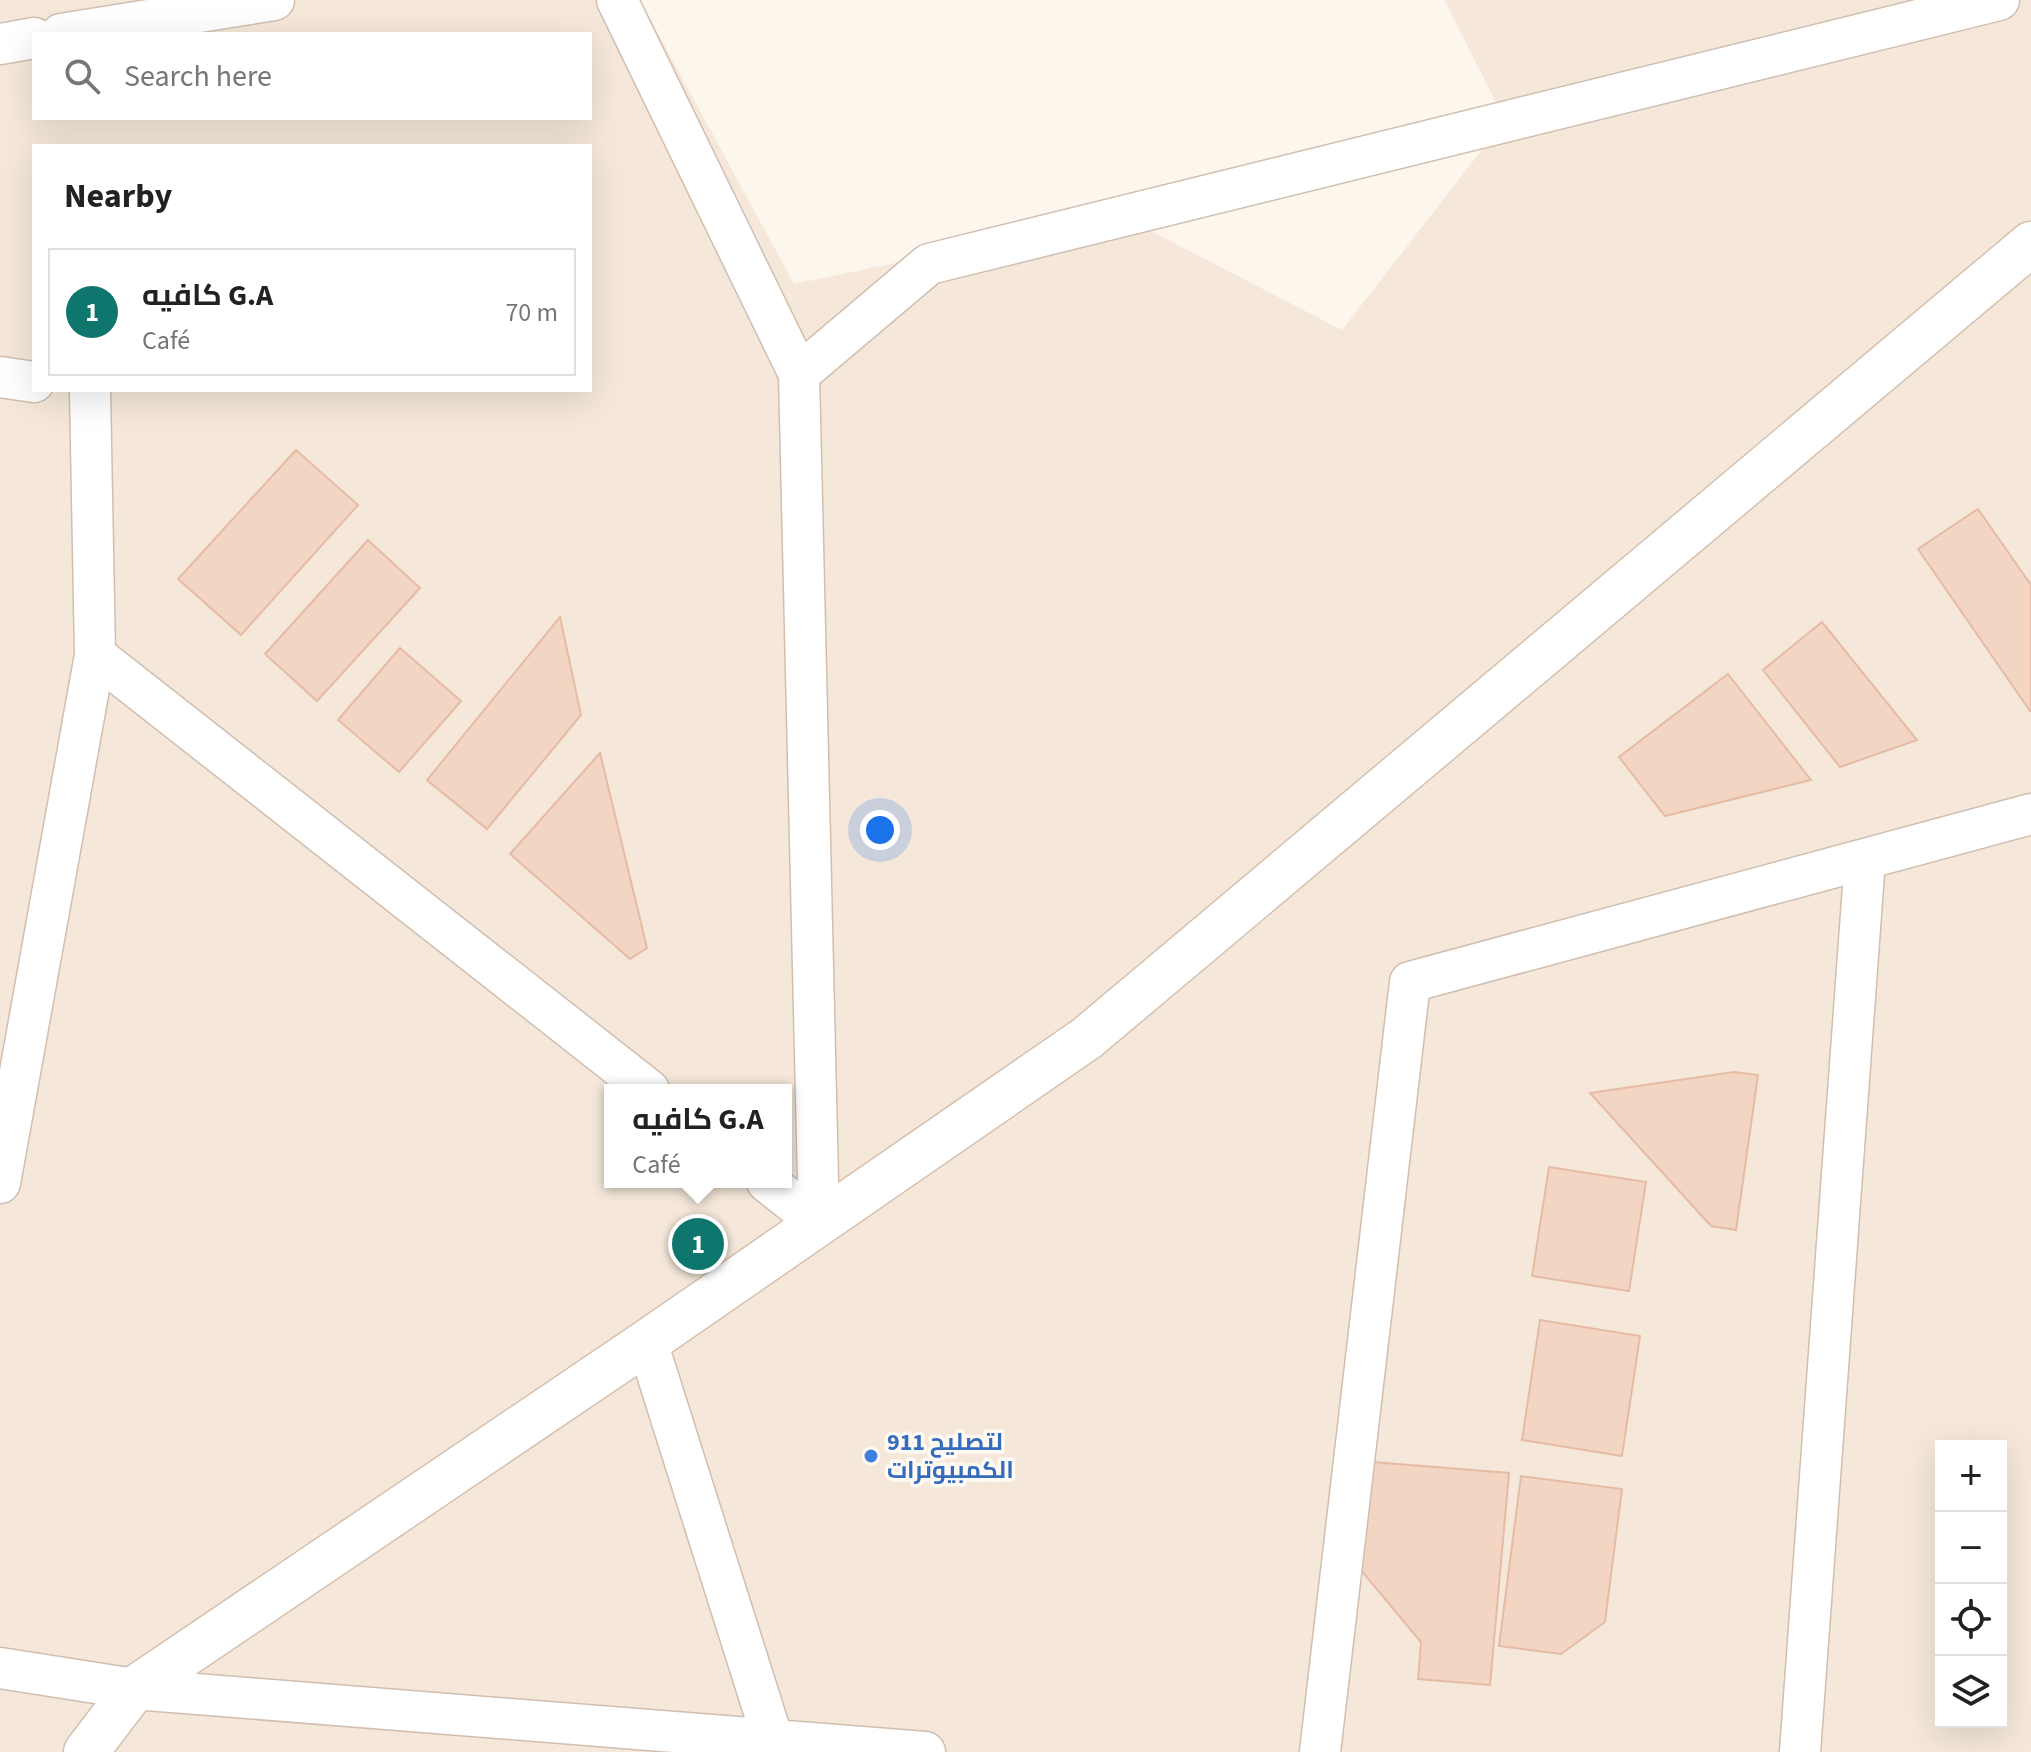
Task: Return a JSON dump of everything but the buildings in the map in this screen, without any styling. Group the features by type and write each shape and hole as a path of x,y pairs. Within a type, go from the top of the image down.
{"street":[{"path":"74,32 274,0"},
{"path":"617,0 799,374 819,1223"},
{"path":"799,374 929,264 1999,0"},
{"path":"0,44 32,38"},
{"path":"86,1752 134,1689 647,1342 1087,1038 2031,244"},
{"path":"0,377 32,382"},
{"path":"0,1183 95,655 90,392"},
{"path":"95,655 641,1084"},
{"path":"1320,1752 1410,982 2031,814"},
{"path":"1800,1752 1865,859"},
{"path":"775,1188 819,1223"},
{"path":"647,1342 773,1740"},
{"path":"0,1668 134,1689 773,1740 862,1750 925,1752"}],"shaded area":[{"path":"0,0 640,0 794,284 1122,216 1342,330 1505,120 1444,0 2031,0 2031,1752 0,1752"}],"place":[{"name":"كافيه G.A","path":"698,1244"},
{"name":"911 لتصليح الكمبيوترات","path":"871,1456"}]}
